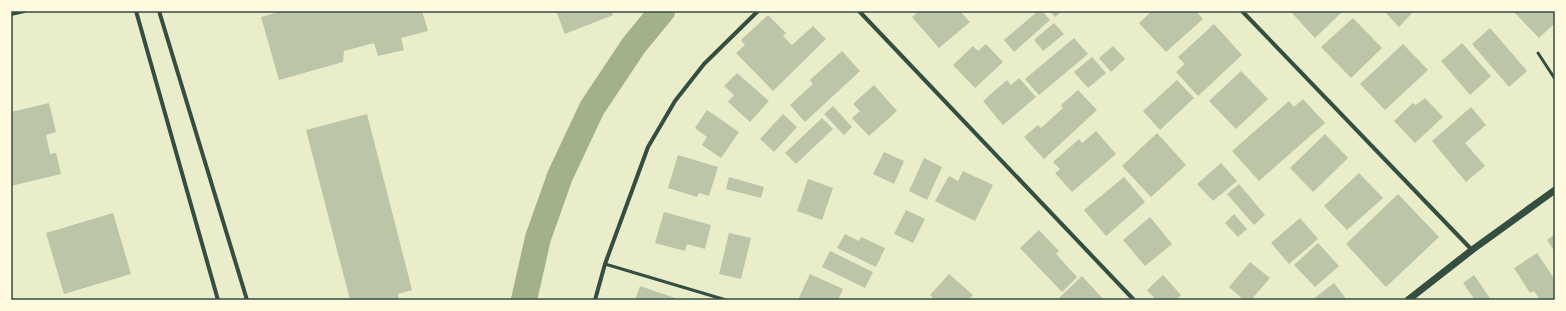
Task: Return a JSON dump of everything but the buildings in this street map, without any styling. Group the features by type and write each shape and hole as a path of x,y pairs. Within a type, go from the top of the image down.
{"street":[{"path":"11,14 24,11"},
{"path":"136,11 218,300"},
{"path":"159,11 247,300"},
{"path":"595,300 605,264 648,148 675,100 704,64 758,11"},
{"path":"859,11 1134,300"},
{"path":"1242,11 1472,250"},
{"path":"1408,300 1472,250 1555,190"}],"lane":[{"path":"1538,53 1555,79"},
{"path":"605,264 726,300"}],"waterway":[{"path":"524,300 538,238 560,176 592,108 634,45 662,11"}]}
